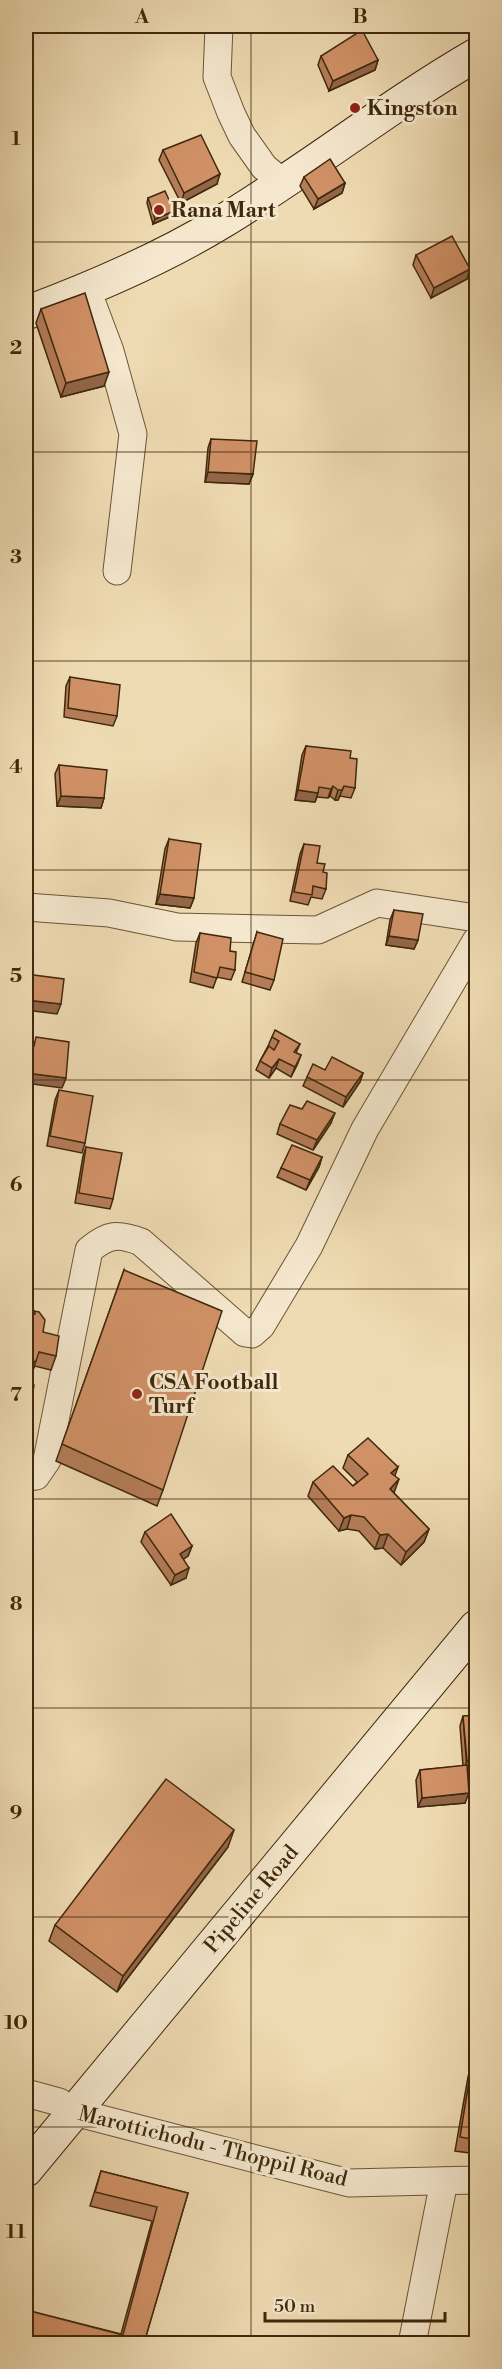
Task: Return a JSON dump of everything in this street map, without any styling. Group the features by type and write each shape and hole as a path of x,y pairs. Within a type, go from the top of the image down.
{"street":[{"path":"219,26 218,77 231,113 242,136 264,168 282,182"},
{"path":"26,313 87,290 154,259 220,223 477,55"},
{"path":"87,290 110,351 133,434 117,571"},
{"path":"26,907 109,913 177,927 318,930 377,903 477,918"},
{"path":"26,1477 36,1476 47,1460 89,1250 104,1238 125,1236 141,1242 245,1333 252,1334 261,1326 309,1246 365,1129 477,941"},
{"name":"Pipeline Road","path":"26,2170 475,1632"},
{"name":"Marottichodu - Thoppil Road","path":"26,2093 59,2102 74,2112 349,2183 477,2180"},
{"path":"412,2343 444,2181"}],"building":[{"path":"362,30 378,60 333,81 321,56"},
{"path":"201,135 220,174 184,193 163,150"},
{"path":"330,159 345,183 318,199 304,177"},
{"name":"Rana Mart","path":"165,191 174,211 155,219 148,198"},
{"path":"26,226 30,250 26,250"},
{"path":"452,236 470,269 434,288 416,255"},
{"path":"85,293 109,372 66,383 41,309"},
{"path":"211,439 257,441 253,474 208,472"},
{"path":"70,677 120,685 117,716 68,708"},
{"path":"306,746 351,751 350,758 357,759 355,788 344,786 342,790 338,790 333,786 331,789 319,787 318,793 298,790"},
{"path":"59,765 107,770 104,798 61,796"},
{"path":"169,839 201,844 194,898 160,894"},
{"path":"304,844 320,846 317,863 325,864 323,872 327,873 326,889 313,886 312,895 294,892"},
{"path":"394,910 423,914 418,940 389,936"},
{"path":"257,932 283,939 274,980 245,972"},
{"path":"200,933 231,938 230,951 236,952 235,970 220,967 217,978 194,972"},
{"path":"26,974 64,979 61,1004 26,1000"},
{"path":"275,1030 300,1044 294,1052 301,1055 295,1067 279,1059 272,1068 260,1061 269,1046 274,1050 279,1041 272,1037"},
{"path":"36,1037 69,1042 66,1078 26,1073 26,1044 34,1046"},
{"path":"332,1057 363,1073 346,1097 307,1077 313,1064 325,1070"},
{"path":"59,1090 93,1096 85,1143 50,1136"},
{"path":"307,1101 335,1113 317,1140 280,1124 290,1105 302,1109"},
{"path":"292,1145 322,1157 310,1180 281,1168"},
{"path":"86,1147 122,1153 113,1199 79,1193"},
{"name":"CSA Football Turf","path":"124,1270 222,1311 163,1490 62,1444"},
{"path":"34,1311 39,1312 45,1320 43,1332 59,1336 56,1356 39,1352 36,1361 26,1364 26,1312 35,1314"},
{"path":"26,1383 34,1385 26,1431"},
{"path":"368,1438 398,1467 391,1473 399,1479 390,1489 429,1529 406,1552 388,1534 380,1535 364,1517 351,1515 344,1518 313,1482 333,1466 353,1486 368,1474 348,1455"},
{"path":"171,1514 192,1546 180,1554 189,1568 175,1575 145,1532"},
{"path":"477,1715 477,1760 467,1761 463,1716"},
{"path":"467,1765 469,1793 422,1798 420,1770"},
{"path":"166,1779 234,1830 123,1976 55,1925"},
{"path":"472,2063 477,2064 477,2140 460,2137"},
{"path":"101,2171 188,2193 144,2343 51,2343 26,2337 26,2310 123,2335 157,2207 95,2192"}],"place":[{"name":"Kingston","path":"355,108"},
{"name":"Rana Mart","path":"159,210"},
{"name":"CSA Football Turf","path":"137,1394"}]}
